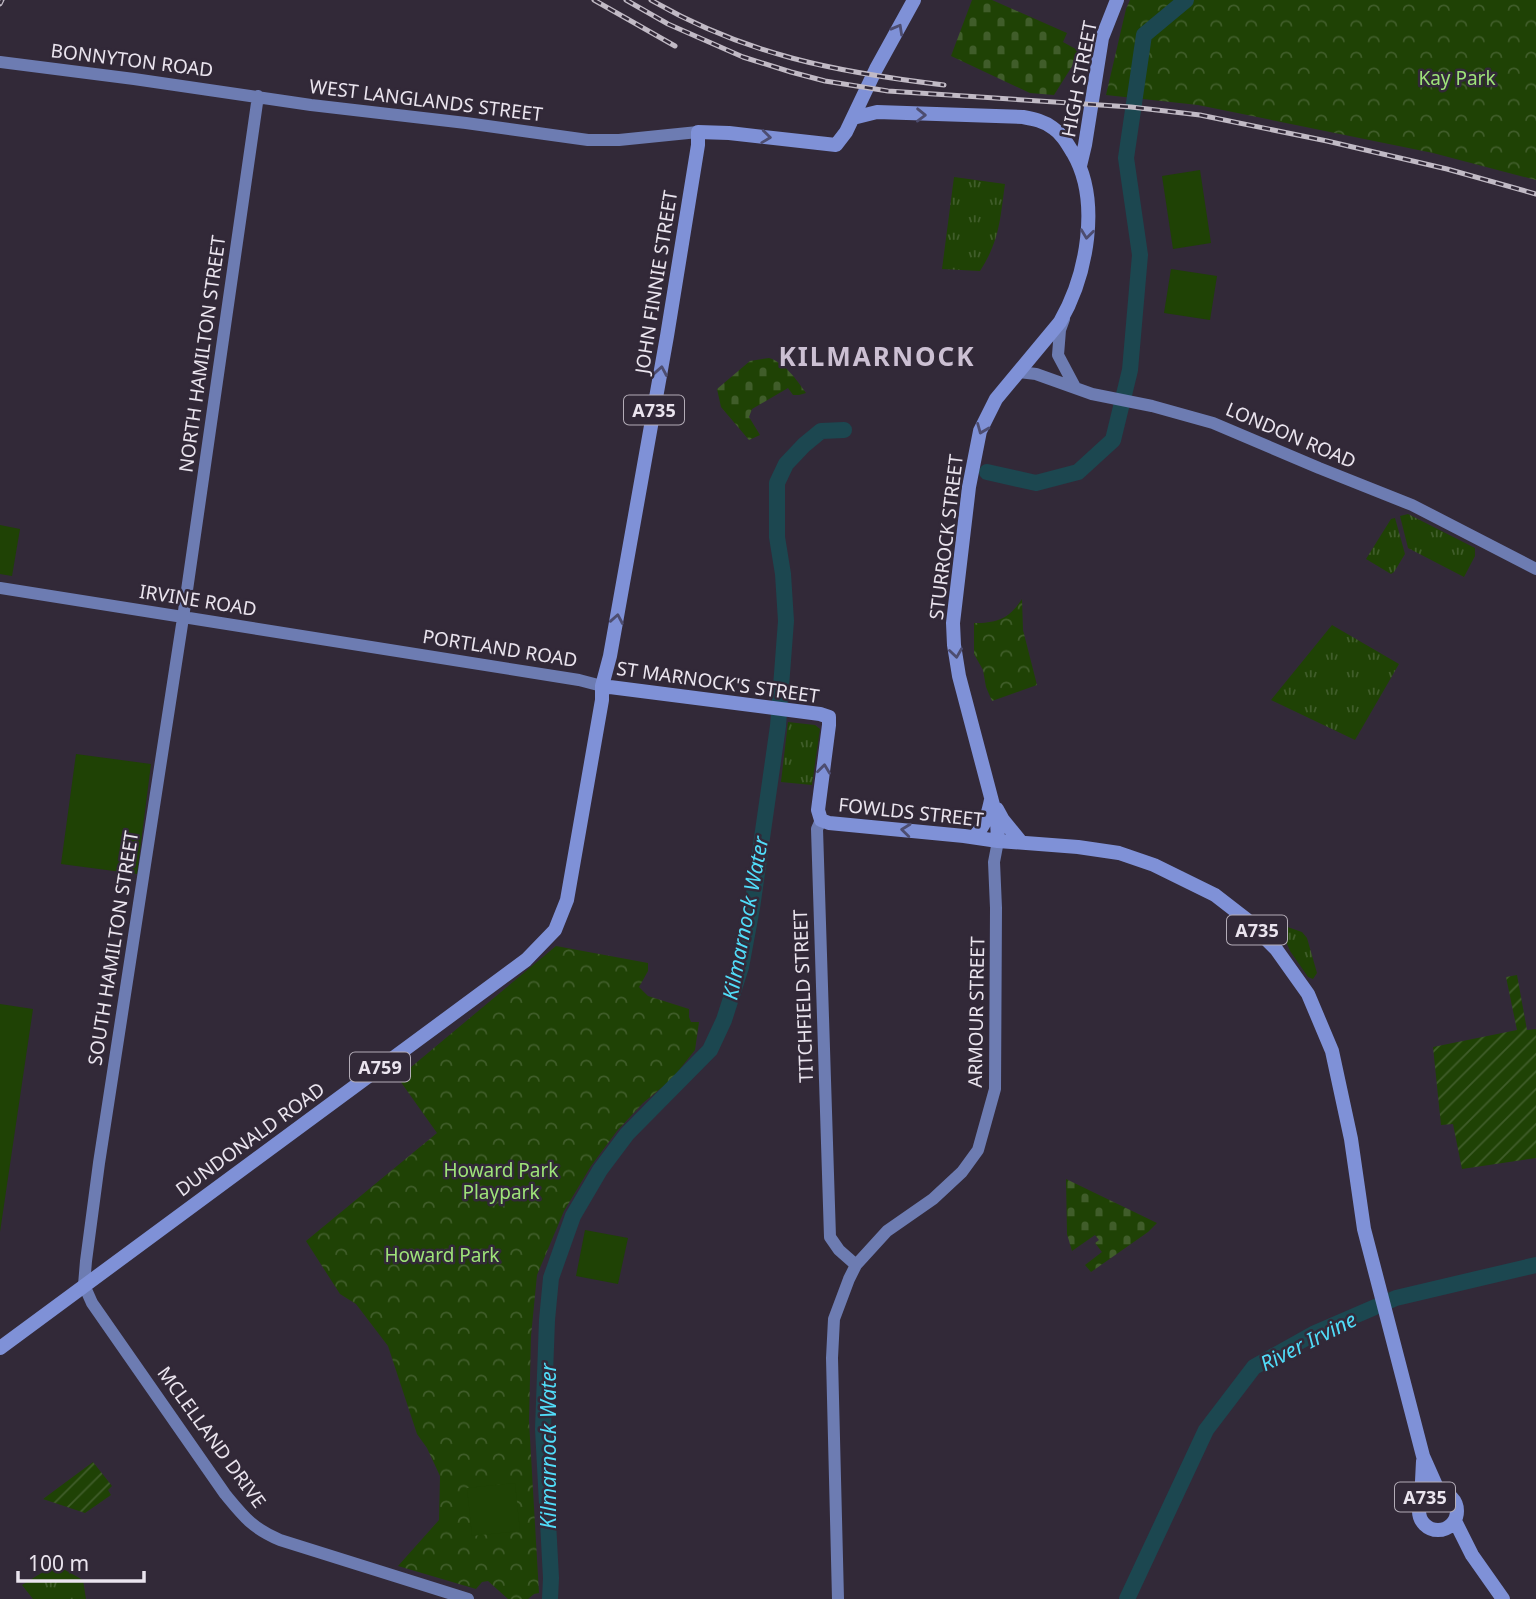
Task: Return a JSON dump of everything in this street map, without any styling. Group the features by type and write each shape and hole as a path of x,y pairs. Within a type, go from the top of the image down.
{"main road":[{"path":"698,132 729,132 836,145 846,132 876,69 914,0"},
{"name":"HIGH STREET","path":"1080,166 1102,38 1117,0"},
{"path":"853,118 877,113 1023,117 1042,121 1065,139 1080,166"},
{"name":"JOHN FINNIE STREET","path":"602,686 610,656 667,336 698,132"},
{"name":"STURROCK STREET","path":"998,841 997,820 959,676 954,645 953,623 968,487 980,431 996,399 1068,309 1079,277 1088,232 1088,211 1080,166"},
{"path":"610,656 619,681 627,688"},
{"name":"DUNDONALD ROAD","path":"0,1348 526,960 555,930 567,900 602,700 602,686"},
{"name":"ST MARNOCK'S STREET","path":"602,686 829,717"},
{"name":"TITCHFIELD STREET","path":"821,820 818,810 829,717"},
{"path":"974,837 986,821 991,799"},
{"name":"STURROCK STREET","path":"991,799 1003,820 1021,842"},
{"name":"FOWLDS STREET","path":"821,820 998,841"},
{"name":"A735","path":"998,841 1119,853 1154,865 1215,895 1246,919 1276,949 1308,994 1332,1051 1351,1139 1364,1229 1423,1457 1440,1492"},
{"name":"A735","path":"1423,1457 1422,1501 1419,1511 1423,1523 1472,1555"},
{"name":"A735","path":"1422,1501 1429,1494 1440,1492 1454,1500 1457,1509 1455,1521 1472,1555 1503,1599"},
{"name":"A735","path":"1437,1530 1447,1528 1455,1521"}],"street":[{"name":"BONNYTON ROAD","path":"0,62 258,96"},
{"name":"WEST LANGLANDS STREET","path":"258,96 588,140 619,140 698,132"},
{"name":"NORTH HAMILTON STREET","path":"183,618 258,96"},
{"path":"1068,309 1060,330 1058,355 1074,387"},
{"name":"LONDON ROAD","path":"1019,372 1036,374 1092,394 1152,406 1213,423 1412,505 1536,569"},
{"name":"IRVINE ROAD","path":"0,588 391,650"},
{"name":"SOUTH HAMILTON STREET","path":"84,1286 99,1163 183,618"},
{"name":"PORTLAND ROAD","path":"391,650 602,686"},
{"name":"TITCHFIELD STREET","path":"821,820 817,829 830,1237 839,1250 856,1265"},
{"name":"ARMOUR STREET","path":"838,1599 832,1334 834,1319 856,1265 887,1231 933,1199 962,1172 978,1150 995,1089 994,862 998,841"},
{"name":"MCLELLAND DRIVE","path":"84,1286 92,1303 245,1519 280,1540 468,1599"}],"green space":[{"path":"972,0 992,0 1067,33 1063,42 1081,52 1054,95 1030,93 951,56"},
{"name":"Kay Park","path":"1130,0 1536,0 1536,180 1433,153 1198,105 1106,95"},
{"path":"1200,170 1211,243 1173,249 1162,176"},
{"path":"954,177 1005,184 995,239 980,271 942,269"},
{"path":"1171,269 1217,276 1210,320 1164,313"},
{"path":"769,358 785,368 806,393 793,395 788,388 752,409 749,417 760,435 749,440 721,407 717,389 750,361"},
{"path":"1408,514 1475,548 1475,556 1464,577 1408,548 1400,516"},
{"path":"1395,518 1405,554 1391,574 1366,559 1391,519"},
{"path":"0,525 20,529 12,576 0,574"},
{"path":"1022,599 1023,630 1037,685 992,701 983,670 974,654 974,623 1002,618"},
{"path":"1332,625 1399,664 1355,740 1271,700"},
{"path":"788,722 815,725 820,729 812,785 781,782"},
{"path":"76,754 151,764 137,874 61,864"},
{"path":"1270,921 1302,932 1307,938 1317,973 1313,979 1308,977 1285,939 1268,923"},
{"name":"Howard Park","path":"556,946 648,963 648,971 639,987 648,996 689,1009 691,1022 699,1022 695,1050 672,1079 643,1103 617,1131 591,1166 564,1211 537,1275 531,1336 529,1421 539,1593 528,1599 508,1599 488,1581 482,1582 476,1589 398,1566 439,1520 440,1476 417,1434 388,1346 356,1304 340,1294 306,1241 437,1133 398,1078"},
{"path":"1517,975 1527,1030 1536,1029 1536,1158 1462,1169 1453,1124 1441,1125 1433,1047 1517,1030 1506,977"},
{"path":"0,1004 33,1009 0,1232"},
{"path":"1066,1179 1157,1223 1091,1272 1085,1265 1102,1252 1095,1243 1099,1240 1095,1235 1072,1251 1067,1234"},
{"path":"585,1230 628,1238 618,1284 576,1276"},
{"path":"93,1462 112,1486 108,1490 111,1495 85,1513 43,1499"},
{"path":"515,1483 520,1531 472,1536 467,1488"},
{"path":"48,1569 65,1570 83,1580 86,1599 33,1599 22,1585"}],"waterway":[{"name":"Kilmarnock Water","path":"987,472 1036,483 1078,472 1113,440 1130,370 1140,255 1126,158 1144,35 1186,0"},
{"name":"Kilmarnock Water","path":"550,1599 543,1429 551,1278 573,1216 600,1170 627,1134 710,1050 724,1020 741,967 752,908 778,726 786,621 777,537 777,483 786,464 821,431 844,430"},
{"name":"River Irvine","path":"1127,1599 1206,1430 1254,1367 1315,1333 1396,1298 1536,1265"}],"railway":[{"path":"0,4 2,0"},
{"path":"594,0 675,46"},
{"path":"626,0 668,24 743,57 825,81 888,91 1131,107 1200,115 1447,169 1536,194"},
{"path":"651,0 686,19 757,48 829,67 944,85"}],"district":[{"name":"KILMARNOCK","path":"877,356"}],"park label":[{"name":"Howard Park Playpark","path":"501,1181"}]}
